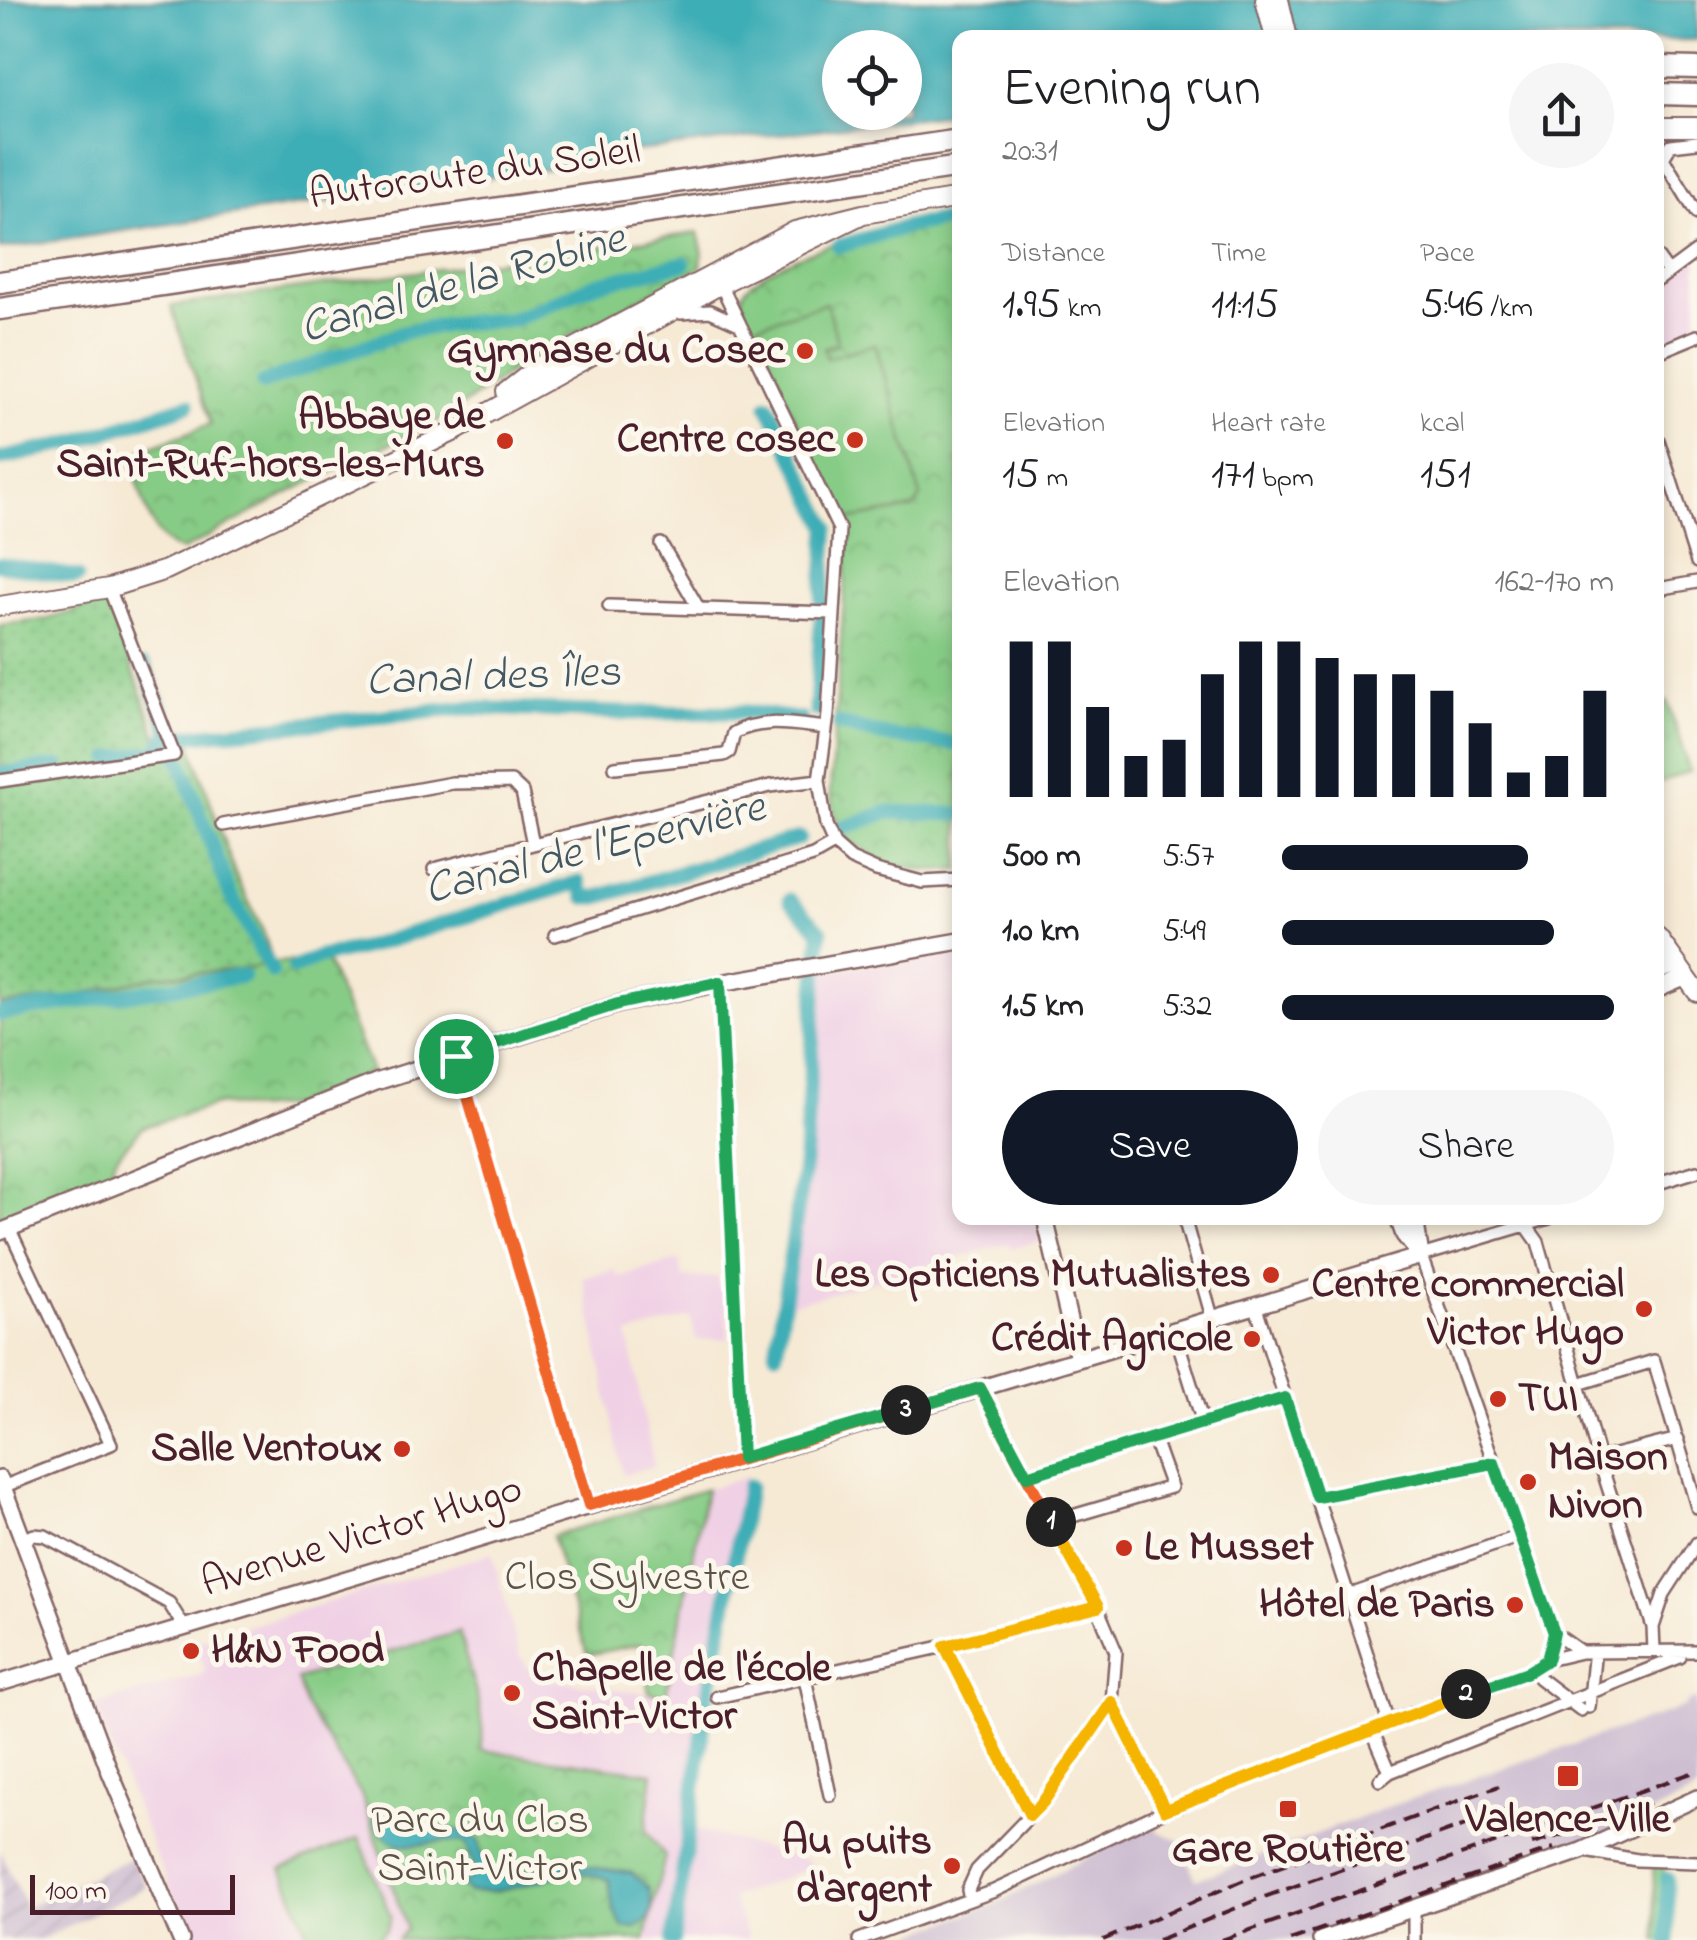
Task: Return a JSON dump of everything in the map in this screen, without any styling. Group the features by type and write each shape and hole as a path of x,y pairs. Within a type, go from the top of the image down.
{"highway":[{"path":"1664,67 1697,68"},
{"path":"1664,94 1697,94"},
{"name":"Autoroute du Soleil","path":"0,282 952,141"},
{"name":"Autoroute du Soleil","path":"0,309 952,168"}],"main road":[{"path":"1265,0 1273,30"},
{"path":"1279,0 1286,30"},
{"path":"1664,127 1697,127"},
{"path":"0,606 109,588 166,570 472,422 648,324 795,232 863,214 952,199"},
{"path":"472,422 536,368 718,278"},
{"path":"1664,945 1689,975"}],"street":[{"path":"1664,151 1671,146 1697,142"},
{"path":"1664,160 1697,214"},
{"path":"1664,275 1697,251"},
{"path":"718,278 839,529 819,780 826,826 834,844 851,859 876,870 922,882 952,880"},
{"path":"648,324 699,309 740,324"},
{"path":"1664,350 1697,336"},
{"path":"1664,459 1697,562"},
{"path":"661,544 699,609"},
{"path":"1664,587 1697,582"},
{"path":"0,780 174,755 109,588"},
{"path":"609,606 832,613"},
{"path":"615,767 724,756 734,733 746,726 826,728"},
{"path":"434,869 770,786 819,780"},
{"path":"222,825 452,783 511,782 522,792 534,844"},
{"path":"555,936 813,856 834,844"},
{"path":"181,1940 110,1772 1,1485 110,1444 5,1230 376,1082 618,1004 720,982 952,942"},
{"path":"1664,972 1689,975"},
{"path":"1664,987 1689,975"},
{"path":"720,982 742,1458"},
{"path":"456,1056 589,1505"},
{"path":"1664,1181 1697,1170"},
{"path":"1048,1225 1078,1358"},
{"path":"1186,1225 1212,1318"},
{"path":"1401,1225 1421,1256"},
{"path":"1415,1225 1421,1256 1554,1633 1547,1660"},
{"path":"1526,1225 1538,1242 1652,1627 1654,1650"},
{"name":"Avenue Victor Hugo","path":"0,1683 1526,1225"},
{"path":"1256,1304 1389,1722"},
{"path":"1174,1329 1203,1423"},
{"path":"1578,1384 1654,1362 1697,1507"},
{"path":"970,1899 969,1886 978,1870 1043,1802 1112,1702 1116,1652 1098,1607 980,1388"},
{"path":"1027,1476 1285,1398"},
{"path":"1052,1522 1170,1487 1154,1437"},
{"path":"1600,1459 1678,1439"},
{"path":"1317,1497 1494,1463"},
{"path":"24,1540 34,1535 45,1536 169,1603 184,1628"},
{"path":"1347,1596 1520,1536"},
{"path":"1652,1627 1664,1594 1697,1543"},
{"path":"718,1697 1098,1607"},
{"path":"1554,1633 1582,1652"},
{"path":"945,1646 1030,1815"},
{"path":"859,1940 994,1891 1165,1810 1528,1672 1547,1660 1582,1652 1697,1651"},
{"path":"1376,1739 1385,1776 1680,1657"},
{"path":"1539,1678 1585,1708 1594,1660"},
{"path":"805,1678 830,1795"},
{"path":"1112,1702 1165,1810"},
{"path":"1321,1940 1580,1851 1697,1798"},
{"path":"1580,1851 1638,1860 1697,1862"},
{"path":"1414,1909 1414,1940"}],"shaded area":[{"path":"1697,258 1697,328 1664,342 1664,283"},
{"path":"952,955 952,1225 1038,1225 1041,1241 1011,1249 1009,1243 785,1306 809,1100 819,972"},
{"path":"679,1260 683,1278 718,1277 718,1288 726,1288 728,1339 696,1340 690,1317 628,1335 654,1466 623,1475 583,1277 616,1270 618,1277"},
{"path":"746,1477 685,1827 810,1861 808,1868 732,1898 748,1940 645,1940 665,1857 480,1750 484,1737 481,1720 459,1632 333,1752 361,1794 407,1929 397,1940 191,1940 94,1705 200,1675 205,1671 195,1642 492,1553 519,1653 533,1677 665,1696 706,1489"},
{"path":"1697,1698 1697,1791 1602,1837 1305,1940 897,1940 996,1904 1154,1823 1159,1832 1179,1840 1196,1880 1393,1805 1685,1707"},
{"path":"0,1850 26,1907 133,1857 146,1887 40,1940 0,1940"}],"green space":[{"path":"952,213 952,870 895,866 839,834 830,793 849,527 739,305 745,290 784,263 911,221"},
{"path":"698,233 701,267 544,349 446,417 300,487 183,550 163,539 155,528 132,465 142,450 211,424 171,306"},
{"name":"Centre cosec","path":"826,303 838,343 824,348 827,358 875,344 921,497 914,508 845,520 750,327"},
{"path":"108,601 161,748 191,745 235,874 263,931 273,962 253,968 157,976 70,997 0,1005 0,625 48,619"},
{"path":"1667,701 1690,771 1664,782"},
{"path":"326,960 372,1072 294,1105 254,1109 219,1104 143,1127 117,1156 105,1182 0,1226 0,1005 70,997 157,976 253,968 273,962"},
{"name":"Clos Sylvestre","path":"706,1489 666,1696 649,1692 640,1644 587,1655 552,1536"},
{"name":"Parc du Clos Saint-Victor","path":"459,1632 482,1723 481,1750 653,1773 646,1830 665,1856 645,1940 397,1940 407,1929 361,1794 306,1707 297,1679"},
{"path":"359,1838 391,1917 387,1929 376,1940 311,1940 282,1869"},
{"path":"1653,1861 1663,1861 1666,1940 1656,1940"}],"water":[{"path":"0,0 1697,0 1697,40 1664,40 1664,30 952,30 952,114 922,117 922,30 822,30 822,129 628,152 628,157 0,249"},
{"path":"378,1815 420,1830 457,1830 479,1841 487,1869 501,1878 558,1863 632,1873 649,1889 649,1919 636,1928 623,1927 613,1909 609,1880 594,1875 567,1874 501,1890 469,1892 461,1885 477,1873 466,1843 392,1842 374,1821"}],"waterway":[{"path":"839,246 909,226 952,219"},
{"name":"Canal de la Robine","path":"263,383 408,331 514,319 596,284 684,263"},
{"name":"Canal de la Robine","path":"0,459 75,442 188,405"},
{"path":"768,405 828,527 822,601"},
{"path":"0,564 77,577"},
{"path":"816,710 821,620"},
{"path":"145,666 229,892 272,972"},
{"name":"Canal des Îles","path":"174,737 467,708 748,712 801,720"},
{"name":"Canal des Îles","path":"839,724 886,736 952,743"},
{"name":"Canal des Îles","path":"111,759 158,751 164,739"},
{"name":"Canal des Îles","path":"0,774 58,767"},
{"name":"Canal de l'Epervière","path":"843,828 888,812 952,814"},
{"name":"Canal de l'Epervière","path":"294,968 319,957 360,949 580,882 585,897 598,897 799,838"},
{"path":"790,900 821,931 818,958"},
{"path":"776,1352 804,1164 817,973"},
{"name":"Canal de l'Epervière","path":"0,1014 243,976"},
{"path":"673,1940 708,1696 749,1486"},
{"path":"1667,1879 1668,1940"}],"railway":[{"path":"1222,1940 1697,1771"},
{"path":"1103,1940 1249,1878 1499,1786"},
{"path":"1532,1844 1599,1824 1650,1803"},
{"path":"1158,1940 1256,1900 1507,1810"},
{"path":"1290,1940 1554,1848"}],"place":[{"name":"Gymnase du Cosec","path":"805,351"},
{"name":"Centre cosec","path":"855,440"},
{"name":"Abbaye de Saint-Ruf-hors-les-Murs","path":"505,441"},
{"name":"Les Opticiens Mutualistes","path":"1271,1275"},
{"name":"Centre commercial Victor Hugo","path":"1644,1309"},
{"name":"Crédit Agricole","path":"1252,1339"},
{"name":"TUI","path":"1498,1399"},
{"name":"Salle Ventoux","path":"402,1449"},
{"name":"Maison Nivon","path":"1528,1482"},
{"name":"Le Musset","path":"1124,1548"},
{"name":"Hôtel de Paris","path":"1515,1605"},
{"name":"H&N Food","path":"191,1651"},
{"name":"Chapelle de l'école Saint-Victor","path":"512,1693"},
{"name":"Valence-Ville","path":"1568,1776"},
{"name":"Gare Routière","path":"1288,1809"},
{"name":"Au puits d'argent","path":"952,1866"}],"route":[{"path":"456,1056 589,1505 742,1458 980,1388 1052,1522 1098,1607 945,1646 1030,1815 1112,1702 1165,1810 1528,1672 1547,1660 1554,1633 1494,1463 1317,1497 1285,1398 1027,1476 980,1388 861,1424 742,1458 720,982 618,1004 456,1056"}]}
